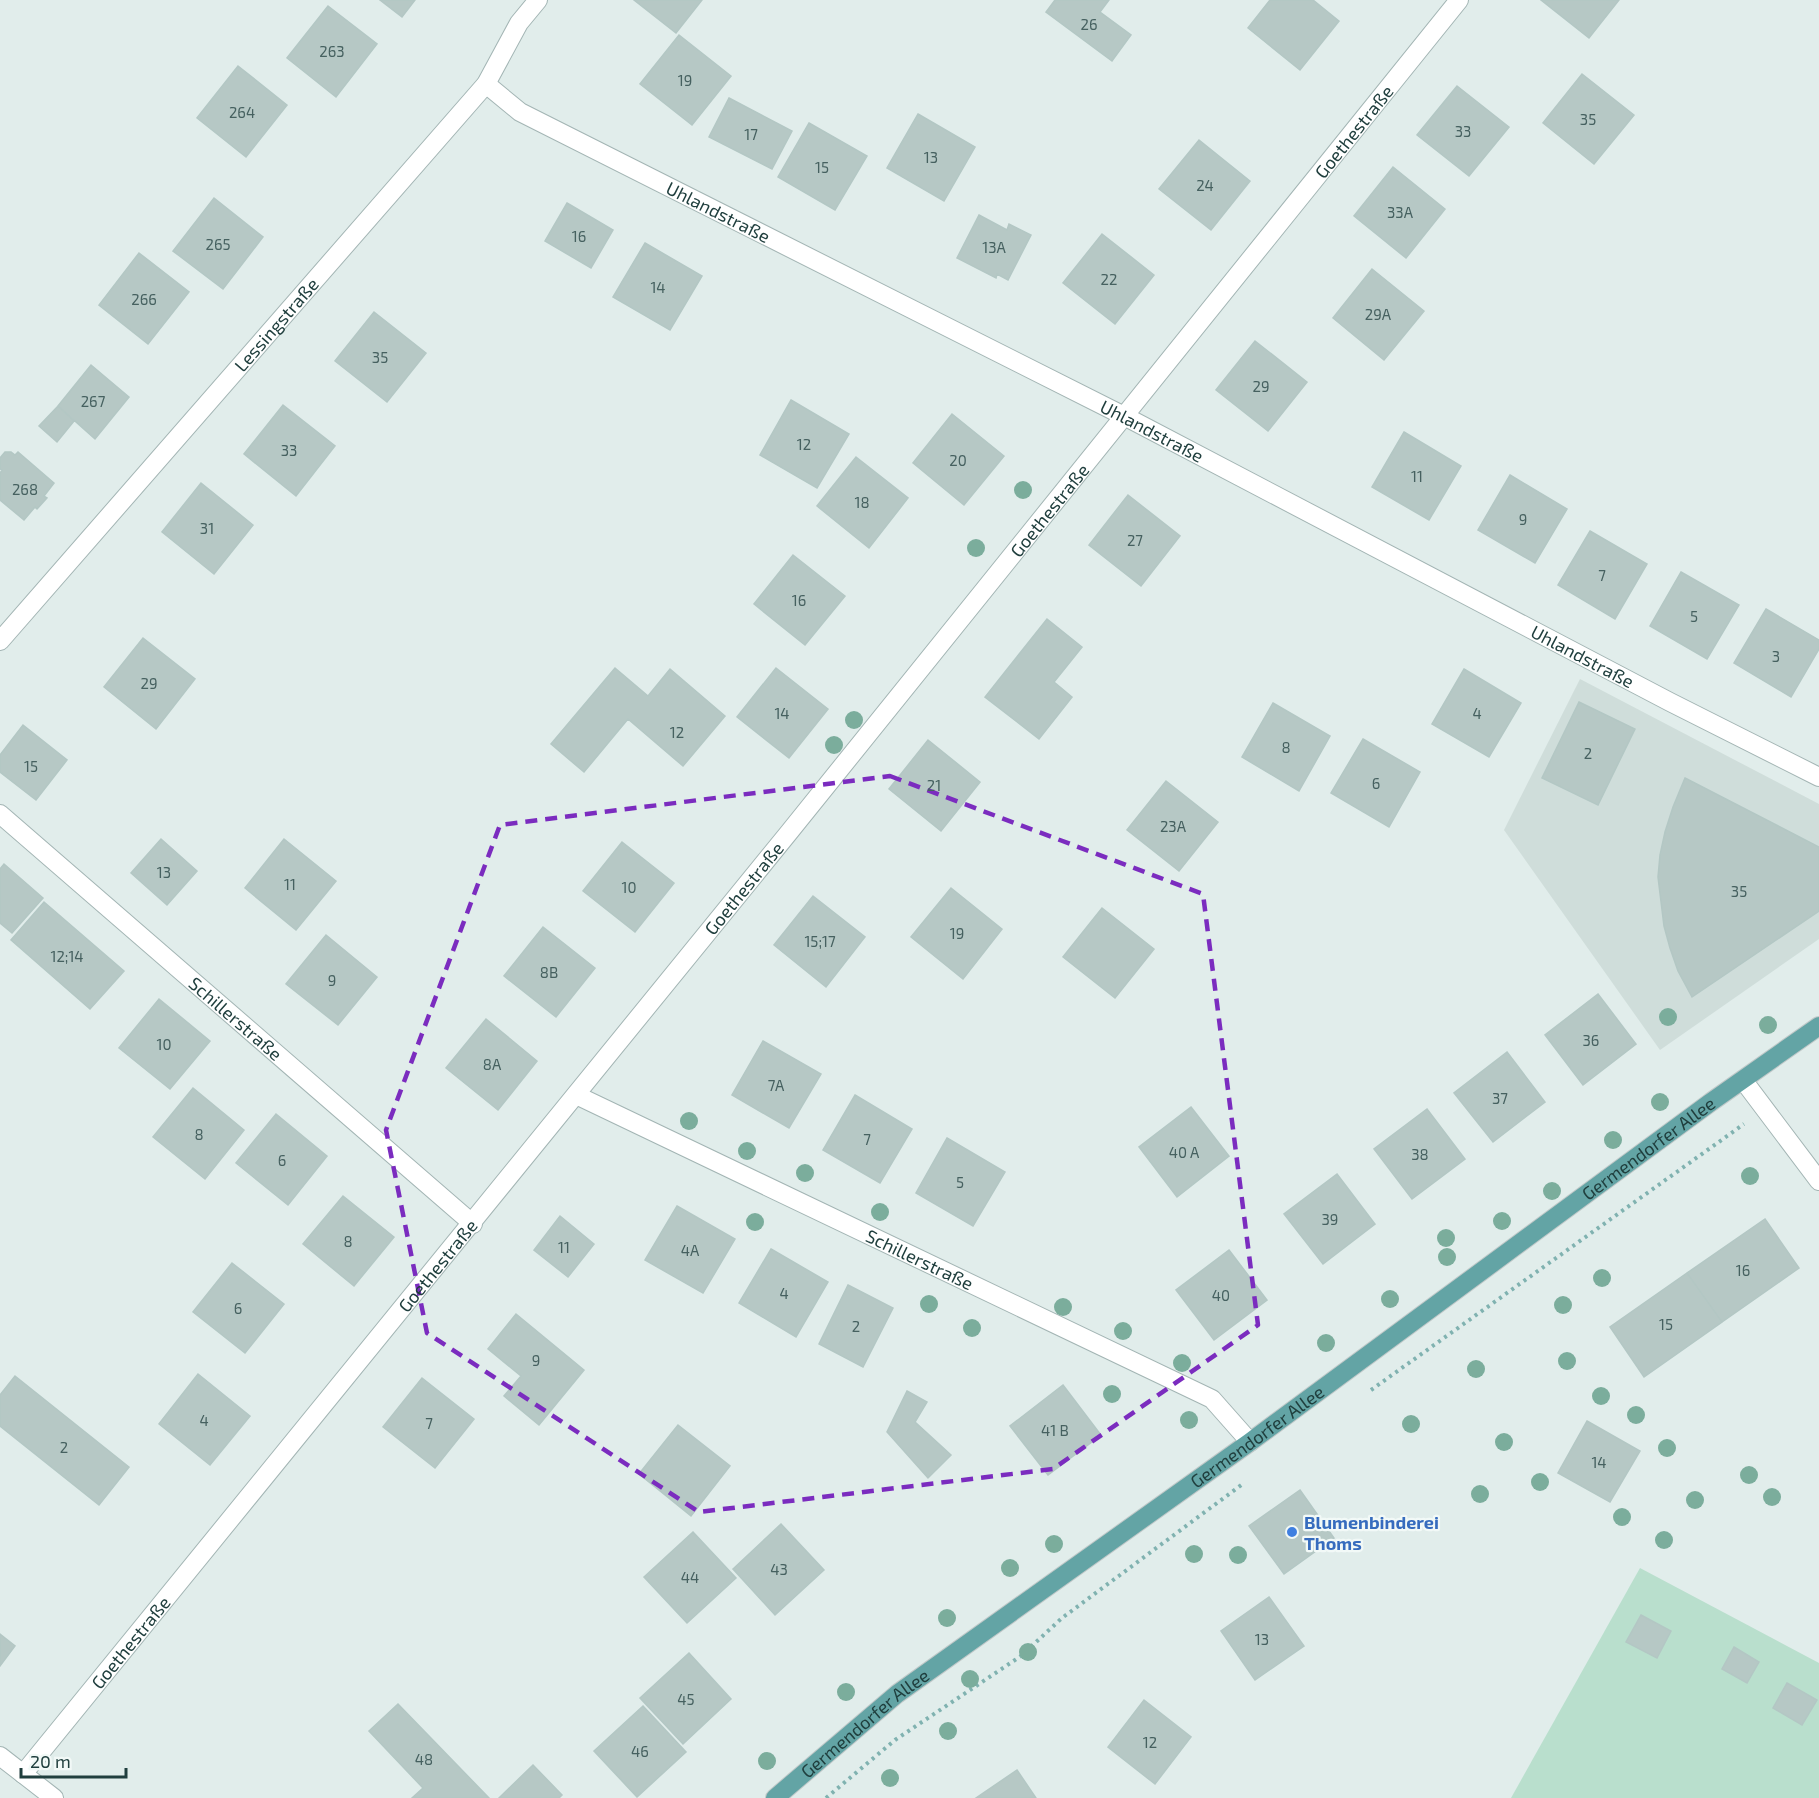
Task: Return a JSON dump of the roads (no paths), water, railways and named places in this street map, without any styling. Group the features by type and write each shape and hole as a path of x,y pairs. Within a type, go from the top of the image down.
{"main road":[{"name":"Germendorfer Allee","path":"775,1798 897,1694 1250,1442 1819,1026"}],"street":[{"name":"Lessingstraße","path":"0,641 486,84 519,23 538,0"},
{"name":"Goethestraße","path":"23,1774 473,1224 1126,417 1459,0"},
{"name":"Uhlandstraße","path":"486,84 519,112 1126,417 1659,696 1819,777"},
{"name":"Schillerstraße","path":"0,814 473,1224"},
{"path":"1743,1080 1819,1181"},
{"name":"Schillerstraße","path":"576,1095 1212,1399 1250,1442"},
{"path":"0,1756 54,1798"}],"place":[{"name":"Blumenbinderei Thoms","path":"1292,1532"}]}
